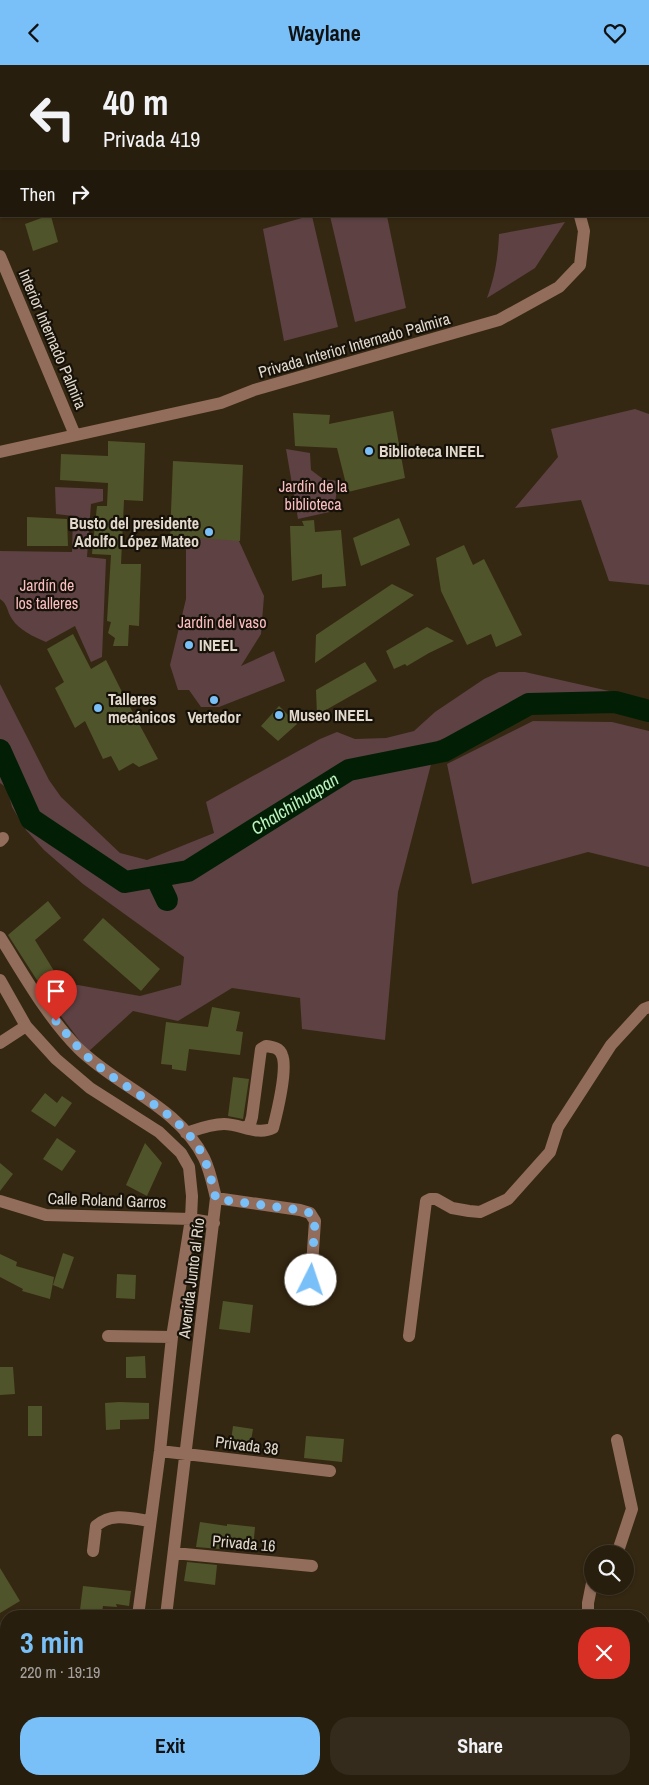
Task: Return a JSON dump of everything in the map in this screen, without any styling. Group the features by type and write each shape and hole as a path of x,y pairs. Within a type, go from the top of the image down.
{"street":[{"name":"Privada Interior Internado Palmira","path":"0,452 221,403 254,390 499,320 559,287 580,265 584,231 580,217"},
{"name":"Interior Internado Palmira","path":"0,256 75,435"},
{"name":"Avenida Junto al Río","path":"0,937 44,1007 78,1048 101,1068 171,1116 194,1141 205,1159 216,1199 167,1610"},
{"name":"Avenida Junto al Río","path":"0,980 26,1026 56,1059 90,1088 159,1132 181,1153 189,1167 192,1196 191,1219 172,1337 160,1451 149,1521 139,1610"},
{"path":"409,1336 426,1201 436,1199 452,1207 469,1211 480,1211 508,1199 550,1152 558,1127 611,1045 644,1009 649,1007"},
{"path":"0,1043 26,1026"},
{"path":"186,1133 213,1125 226,1124 245,1128 266,1132 273,1128 284,1063 282,1054 278,1049 266,1046 261,1049 252,1117 250,1123 245,1128"},
{"path":"90,1088 101,1068"},
{"path":"216,1199 310,1213 315,1221 311,1280"},
{"name":"Calle Roland Garros","path":"0,1201 46,1215 191,1219 214,1223"},
{"path":"108,1336 172,1337"},
{"path":"617,1440 632,1509 621,1545"},
{"name":"Privada 38","path":"160,1451 330,1471"},
{"path":"93,1551 96,1526 103,1519 113,1517 149,1521"},
{"name":"Privada 16","path":"174,1553 312,1566"},
{"path":"588,1610 590,1595"}],"green space":[{"path":"305,217 312,217 338,327 284,341 263,229"},
{"path":"330,217 387,217 406,308 355,322"},
{"path":"565,222 535,268 487,298 496,266 499,234"},
{"path":"635,409 649,414 649,585 609,581 581,500 515,508 558,457 551,429"},
{"name":"Jardín de la biblioteca","path":"286,449 310,453 311,470 323,479 338,481 334,511 298,519"},
{"name":"Jardín de los talleres","path":"55,487 103,489 103,501 91,504 87,557 106,559 102,657 91,662 75,626 46,642 19,627 10,616 5,603 0,599 0,551 72,552 73,516 56,514"},
{"name":"Jardín del vaso","path":"218,495 264,596 261,634 241,666 274,651 285,681 219,707 201,707 189,690 178,690 170,665 186,599 186,537"},
{"path":"499,672 525,672 649,700 649,716 560,706 526,707 501,712 437,741 398,892 385,1040 302,1029 300,998 232,988 178,1021 133,1011 88,1052 58,1012 72,984 140,996 181,985 184,957 83,884 44,850 26,830 12,807 7,788 0,783 0,684 49,780 61,797 120,853 147,860 214,833 206,802 320,739 337,732 355,739 386,738 414,731 435,712 484,679"},
{"path":"533,721 612,722 649,731 649,867 588,852 472,884 447,764"}],"building":[{"path":"44,217 51,217 58,242 33,251 25,224"},
{"name":"Biblioteca INEEL","path":"393,411 405,478 348,492 337,448 295,446 293,413 330,415 329,424"},
{"path":"108,441 145,443 143,501 124,500 121,564 141,564 139,626 129,625 128,646 113,646 115,638 108,633 111,622 107,621 111,555 92,554 97,506 107,506 108,483 60,480 61,454 108,456"},
{"path":"173,461 243,465 240,541 170,537"},
{"path":"27,517 67,519 68,546 27,546"},
{"path":"399,518 410,545 361,566 353,538"},
{"path":"314,520 315,532 341,530 346,586 322,588 322,574 292,581 290,526 304,526 302,521"},
{"path":"464,545 473,565 484,559 522,635 496,647 491,634 467,645 441,591 436,558"},
{"path":"392,584 414,595 315,663 316,635"},
{"path":"427,627 454,641 407,666 405,664 394,669 386,651"},
{"name":"Talleres mecánicos","path":"73,634 91,669 106,660 158,759 139,767 133,763 119,771 111,756 103,759 85,721 75,728 55,688 64,682 47,649"},
{"path":"365,662 377,681 317,715 316,690"},
{"name":"Museo INEEL","path":"279,706 297,724 278,741 261,726"},
{"path":"48,901 61,918 35,940 67,992 51,1002 8,935"},
{"path":"103,918 160,969 141,991 83,940"},
{"path":"212,1007 240,1012 236,1031 243,1032 240,1055 189,1049 186,1071 172,1069 172,1065 161,1064 166,1022 208,1027"},
{"path":"233,1077 249,1079 243,1119 228,1116"},
{"path":"45,1093 57,1103 62,1096 72,1103 55,1127 31,1111"},
{"path":"57,1138 76,1151 62,1171 43,1159"},
{"path":"145,1143 162,1163 147,1196 126,1185"},
{"path":"0,1163 13,1174 0,1191"},
{"path":"63,1253 74,1257 63,1289 53,1285"},
{"path":"0,1254 17,1262 16,1266 54,1277 50,1299 22,1291 23,1289 0,1277"},
{"path":"117,1274 136,1275 135,1299 116,1298"},
{"path":"223,1301 253,1305 250,1333 219,1329"},
{"path":"145,1356 146,1378 126,1378 126,1357"},
{"path":"0,1367 13,1367 15,1394 0,1395"},
{"path":"105,1403 149,1403 149,1419 120,1420 120,1429 106,1430"},
{"path":"28,1406 42,1406 42,1436 28,1436"},
{"path":"233,1426 253,1429 249,1452 230,1449"},
{"path":"306,1436 344,1439 342,1462 304,1458"},
{"path":"200,1522 227,1526 227,1524 255,1527 253,1549 220,1546 220,1549 196,1547"},
{"path":"187,1562 217,1565 215,1585 184,1581"},
{"path":"0,1568 20,1601 5,1610 0,1610"},
{"path":"83,1586 131,1591 129,1606 116,1604 117,1607 103,1606 102,1610 80,1610"}],"waterway":[{"name":"Chalchihuapan","path":"0,750 31,819 125,882 188,871 349,770 444,751 529,704 615,702 649,711"},
{"path":"156,877 167,900"}],"place":[{"name":"Biblioteca INEEL","path":"369,451"},
{"name":"Busto del presidente Adolfo López Mateo","path":"209,532"},
{"name":"INEEL","path":"189,645"},
{"name":"Vertedor","path":"214,700"},
{"name":"Talleres mecánicos","path":"98,708"},
{"name":"Museo INEEL","path":"279,715"}],"route":[{"path":"56,1021 78,1048 101,1068 171,1116 194,1141 205,1159 216,1199 310,1213 315,1221 311,1280"}]}
